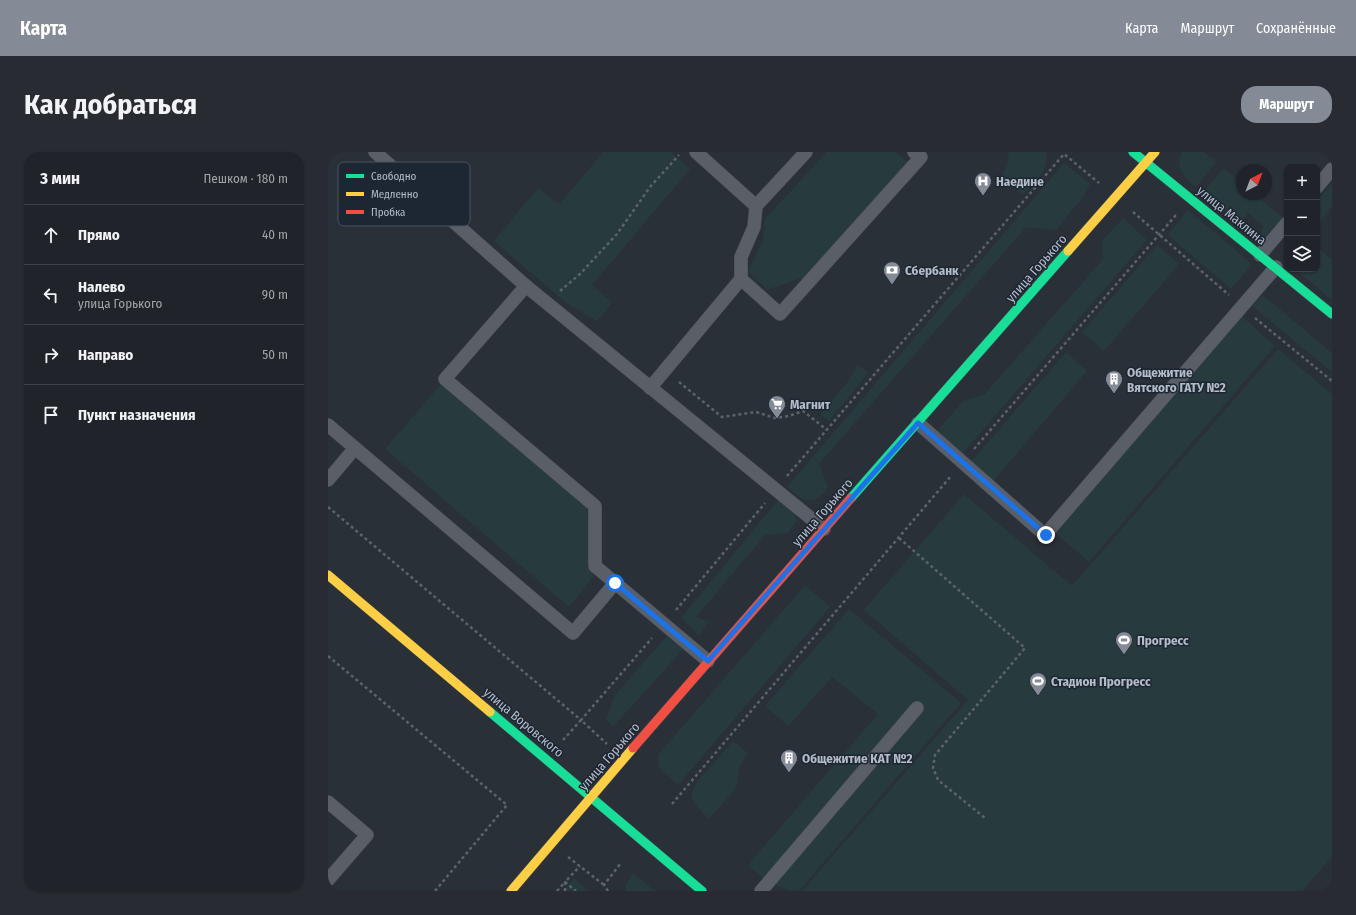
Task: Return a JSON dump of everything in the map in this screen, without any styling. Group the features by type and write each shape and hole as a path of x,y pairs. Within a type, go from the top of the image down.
{"street":[{"name":"улица Маклина","path":"1133,152 1332,314"},
{"name":"улица Горького","path":"511,891 708,661 1155,152"},
{"name":"улица Воровского","path":"328,574 702,891"}],"lane":[{"path":"375,152 386,162"},
{"path":"696,152 756,206"},
{"path":"650,388 741,279 741,257 754,227 756,206 806,152"},
{"path":"741,279 780,314 921,157 914,152"},
{"path":"1320,183 1332,169"},
{"path":"458,226 545,302 824,529"},
{"path":"1260,255 1284,227"},
{"path":"918,423 1046,535 1276,267"},
{"path":"526,286 445,379 595,506 594,566 708,661"},
{"path":"328,425 573,633 615,583"},
{"path":"328,480 355,448"},
{"path":"761,891 918,708"},
{"path":"328,802 367,834 328,880"}],"path":[{"path":"545,302 580,274 617,234 650,186 682,152"},
{"path":"564,740 664,625 776,490 1064,154 1100,183"},
{"path":"672,804 1178,212"},
{"path":"665,370 722,417 756,412 775,418 789,416 803,411 827,430"},
{"path":"328,507 582,720 607,744"},
{"path":"899,538 1025,648 935,755 933,768 938,780 985,818"},
{"path":"328,656 506,806 435,891"},
{"path":"566,855 604,885 608,891"},
{"path":"604,885 621,863"},
{"path":"557,891 580,866"},
{"path":"565,882 565,891"},
{"path":"565,882 576,891"}],"green space":[{"path":"603,152 671,152 690,169 592,285 612,303 597,321 565,302 494,241 538,188 560,204"},
{"path":"827,152 895,152 908,163 804,277 767,290 748,272 763,240 765,219"},
{"path":"1009,152 1046,152 1043,171 1023,195 1001,176 1007,166"},
{"path":"1182,152 1204,152 1216,162 1196,187 1184,176 1180,167 1179,163"},
{"path":"1064,163 1090,184 1083,197 1056,230 1026,227 819,464 828,488 823,494 813,500 808,500 798,496 787,487"},
{"path":"1224,168 1236,179 1236,200 1261,200 1282,217 1283,220 1265,244 1257,237 1264,227 1248,213 1240,223 1203,192"},
{"path":"1332,183 1332,206 1320,221 1320,200 1320,197"},
{"path":"1188,210 1252,264 1231,289 1168,235"},
{"path":"1123,218 1147,240 962,454 936,432 963,401 985,394 1103,259 1102,241"},
{"path":"1157,245 1179,264 1104,351 1082,332"},
{"path":"1320,250 1332,260 1332,300 1299,272 1320,272"},
{"path":"1263,295 1332,353 1332,372 1252,306"},
{"path":"1240,315 1275,346 1089,562 1055,533"},
{"name":"Прогресс","path":"1278,349 1332,394 1332,856 1302,891 802,891 968,700 864,610 964,494 1072,586"},
{"path":"1066,352 1087,371 993,481 971,462"},
{"path":"858,365 868,373 829,421 820,414 846,384"},
{"path":"442,383 587,508 594,576 569,607 385,449"},
{"path":"778,500 795,513 797,521 788,533 765,535 696,617 709,622 699,635 681,618"},
{"path":"805,585 830,607 678,785 659,767 658,755"},
{"path":"849,609 961,703 799,891 785,889 759,875 748,865 878,714 832,677 788,726 765,706"},
{"path":"667,636 684,648 613,727 606,719 615,695"},
{"path":"733,741 748,753 740,765 736,788 709,819 694,803 691,795 696,783"},
{"path":"633,873 655,891 626,891 625,886"},
{"path":"574,878 589,891 563,891"}],"traffic: fast":[{"path":"1133,152 1332,314"},
{"path":"851,498 1068,251"},
{"path":"490,712 702,891"}],"traffic: slow":[{"path":"1068,251 1155,152"},
{"path":"328,575 490,712"},
{"path":"511,891 633,748"}],"traffic: jam":[{"path":"633,748 851,498"}],"place":[{"name":"Наедине","path":"983,196"},
{"name":"Сбербанк","path":"892,285"},
{"name":"Общежитие Вятского ГАТУ №2","path":"1114,394"},
{"name":"Магнит","path":"777,419"},
{"name":"Прогресс","path":"1124,655"},
{"name":"Стадион Прогресс","path":"1038,696"},
{"name":"Общежитие КАТ №2","path":"789,773"}],"route":[{"path":"615,583 708,661 918,423 1046,535"}]}
